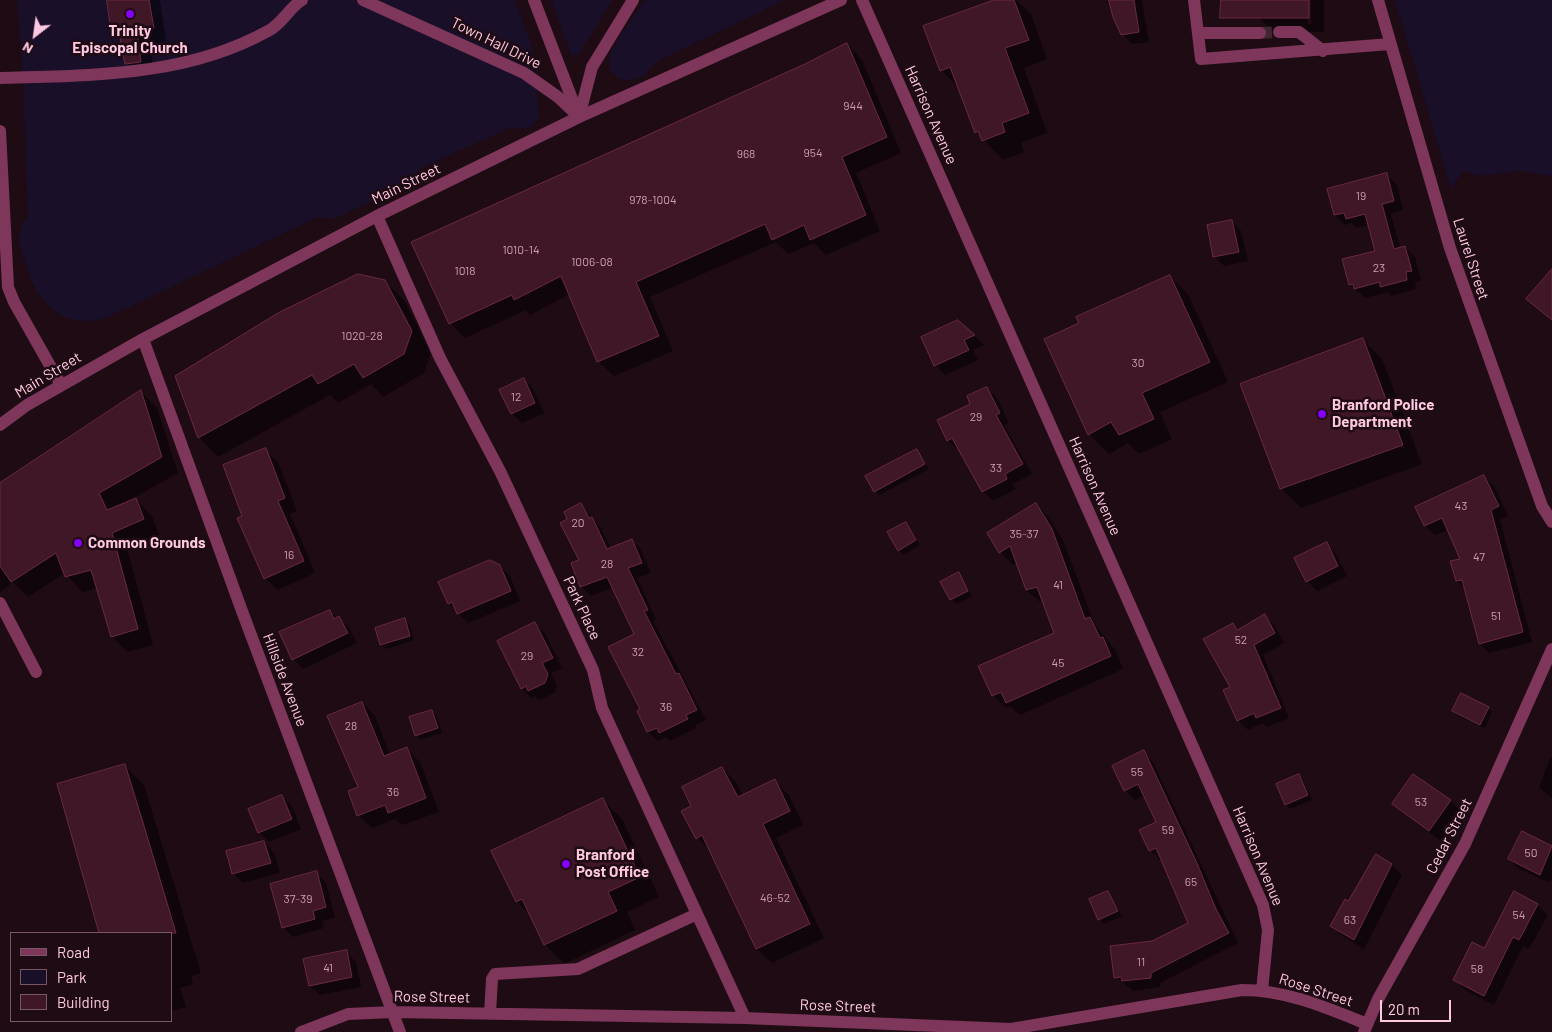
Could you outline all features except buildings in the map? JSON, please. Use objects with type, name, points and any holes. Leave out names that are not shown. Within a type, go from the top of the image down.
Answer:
[{"type":"street","points":[[0,78],[127,73],[150,70],[195,59],[269,31],[302,0]]},
{"type":"street","name":"Town Hall Drive","points":[[363,0],[524,73],[558,97],[579,117]]},
{"type":"street","points":[[534,0],[579,117]]},
{"type":"street","points":[[579,117],[592,67],[633,0]]},
{"type":"street","name":"Main Street","points":[[0,424],[61,385],[143,339],[376,216],[579,117],[841,0]]},
{"type":"street","name":"Harrison Avenue","points":[[862,0],[1263,905],[1268,930],[1262,991]]},
{"type":"street","points":[[1194,0],[1201,59],[1323,51],[1390,44]]},
{"type":"street","name":"Laurel Street","points":[[1378,0],[1430,185],[1470,308],[1542,506],[1552,522]]},
{"type":"street","points":[[1280,32],[1299,32],[1323,51]]},
{"type":"street","points":[[1198,33],[1260,33]]},
{"type":"street","points":[[0,131],[8,287],[14,302],[61,385]]},
{"type":"street","name":"Park Place","points":[[376,216],[440,358],[500,471],[593,670],[602,708],[745,1018]]},
{"type":"street","name":"Hillside Avenue","points":[[143,339],[238,602],[400,1032]]},
{"type":"street","points":[[0,603],[36,672]]},
{"type":"street","name":"Cedar Street","points":[[1366,1028],[1378,999],[1465,844],[1552,649]]},
{"type":"street","points":[[490,1014],[492,979],[495,974],[578,969],[697,914]]},
{"type":"street","name":"Rose Street","points":[[301,1032],[348,1014],[393,1012],[745,1018],[1011,1029],[1231,991],[1262,991],[1302,999],[1366,1028]]},
{"type":"green space","points":[[17,0],[515,0],[532,46],[539,118],[530,128],[507,129],[419,169],[412,182],[343,215],[331,219],[318,217],[106,318],[90,321],[75,320],[62,316],[51,309],[42,299],[29,273],[20,242],[19,234],[22,224],[28,218],[22,60]]},
{"type":"green space","points":[[551,0],[613,0],[578,55],[571,55]]},
{"type":"green space","points":[[645,0],[785,0],[656,62],[639,78],[633,80],[622,79],[617,77],[610,69],[610,57],[621,35]]},
{"type":"green space","points":[[1395,0],[1552,0],[1552,176],[1518,171],[1480,176],[1463,171],[1451,189]]},
{"type":"tunnel","points":[[1260,33],[1279,32]]},
{"type":"place","name":"Trinity Episcopal Church","points":[[130,14]]},
{"type":"place","name":"Branford Police Department","points":[[1322,414]]},
{"type":"place","name":"Common Grounds","points":[[78,543]]},
{"type":"place","name":"Branford Post Office","points":[[566,864]]}]
